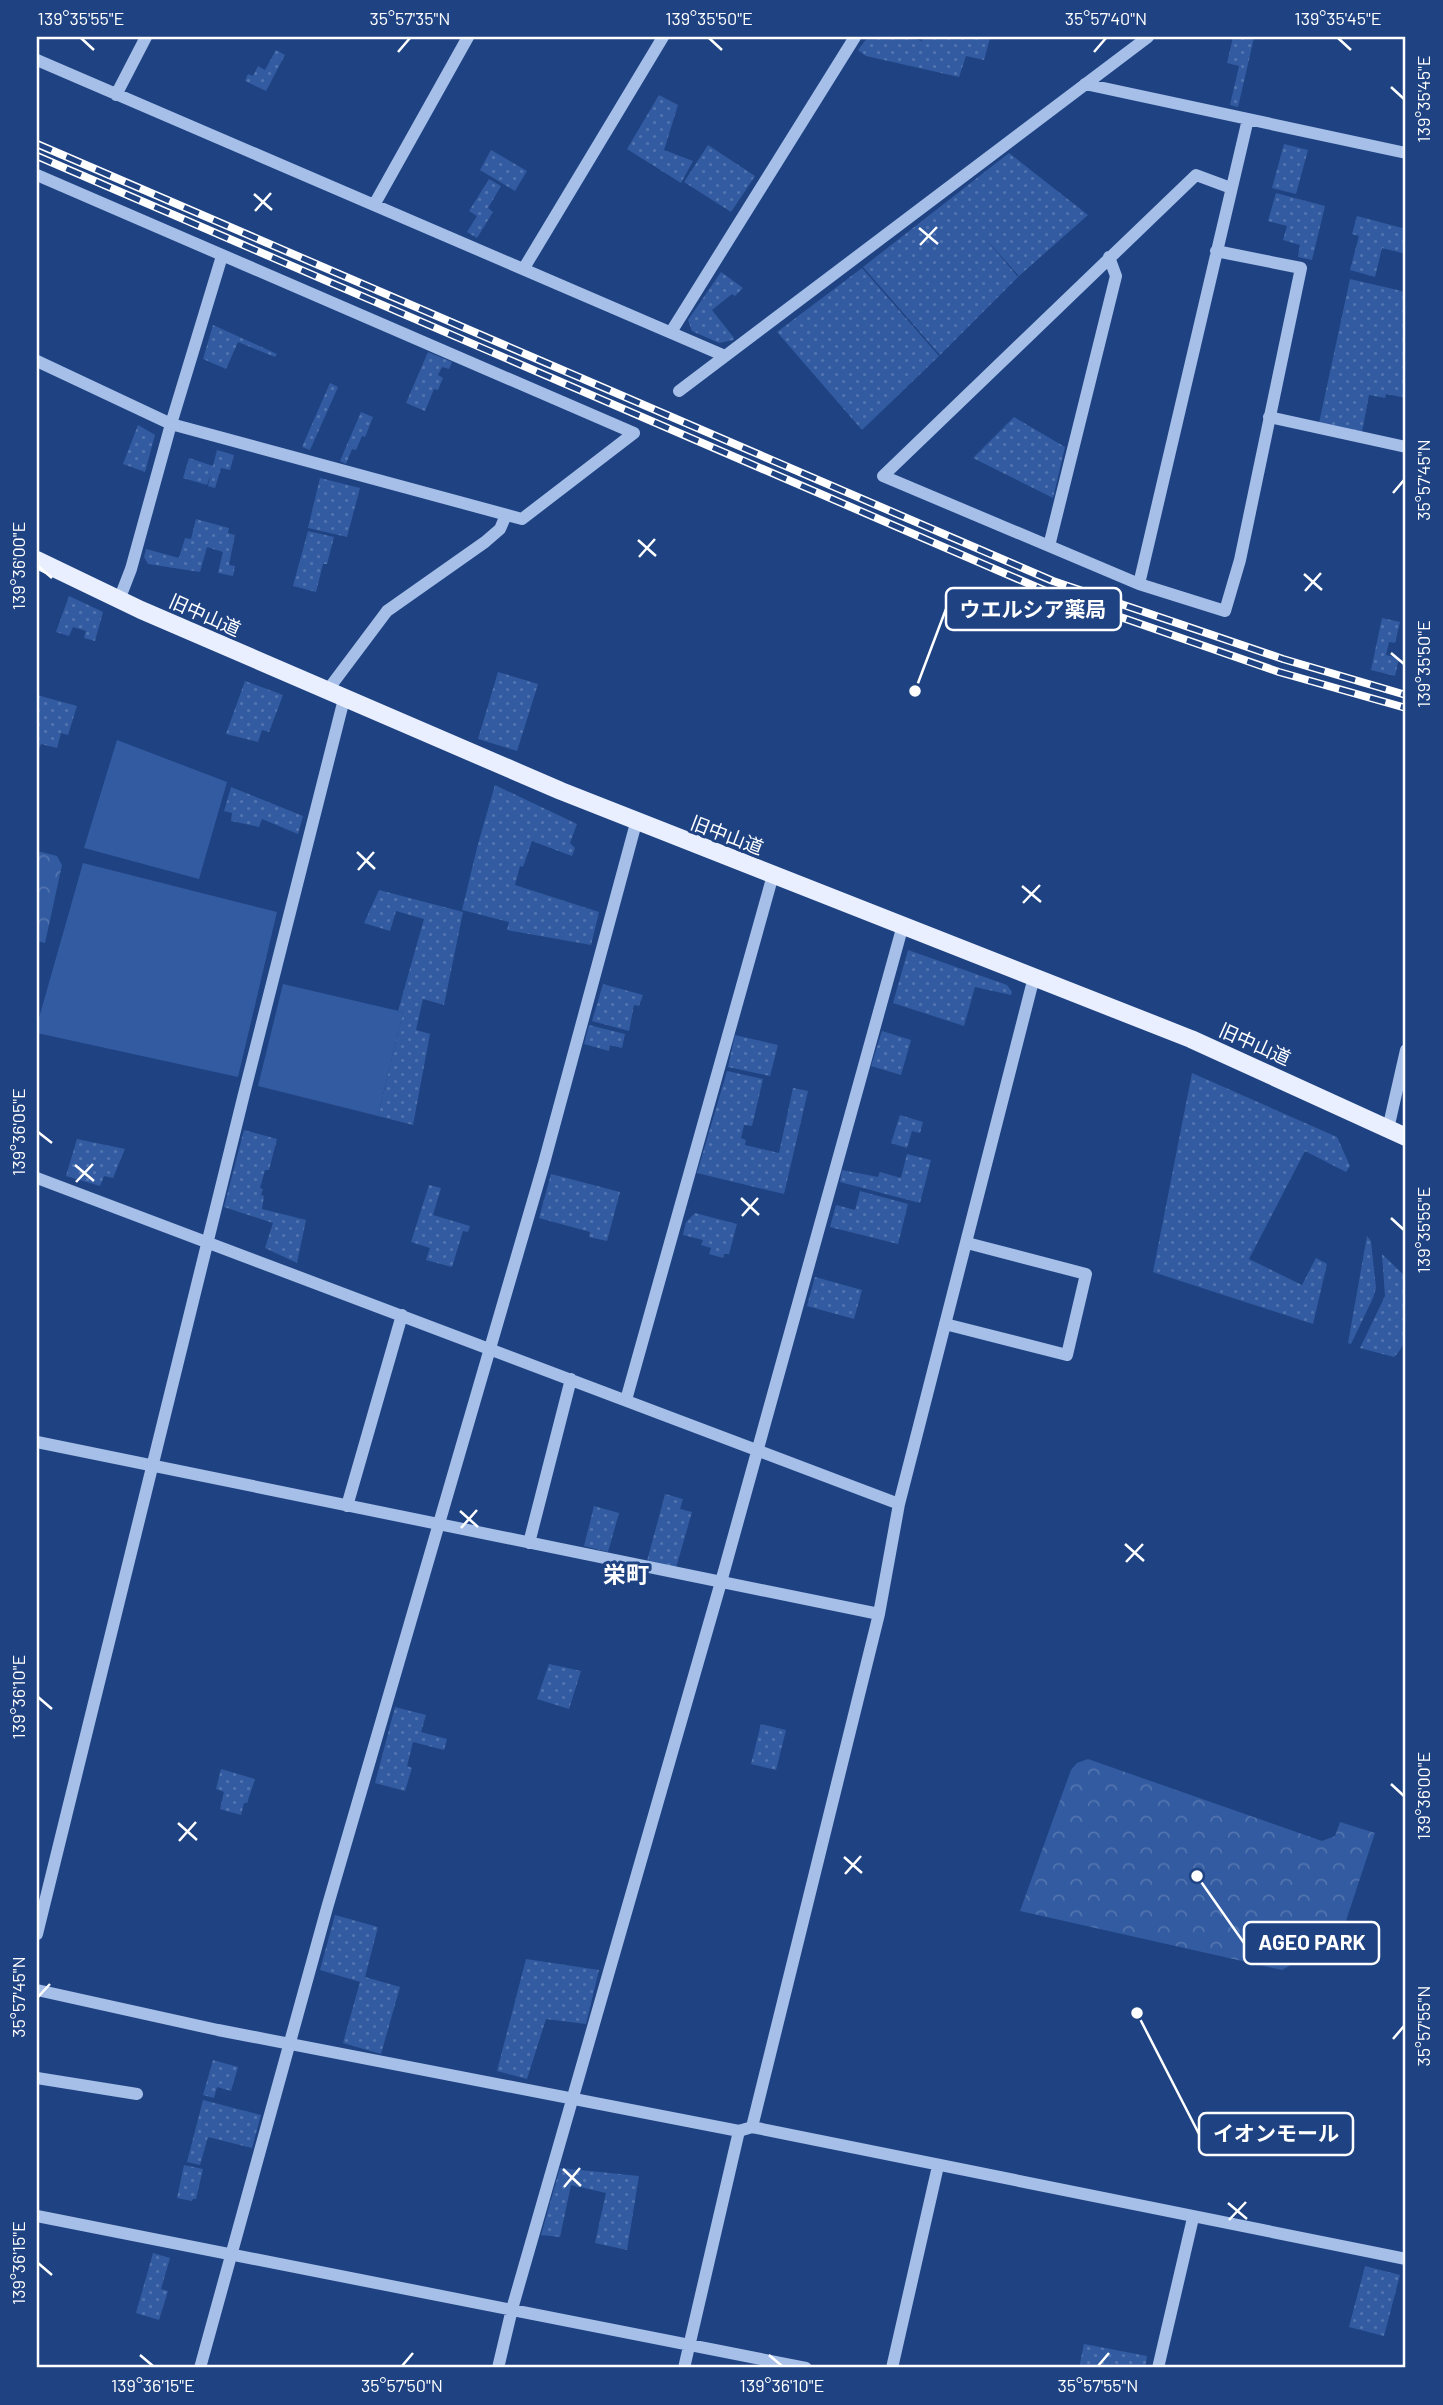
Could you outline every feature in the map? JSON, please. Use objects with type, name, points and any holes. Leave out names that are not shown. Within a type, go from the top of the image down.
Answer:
[{"type":"main road","name":"旧中山道","points":[[37,560],[119,600],[344,699],[636,823],[1191,1039],[1406,1138]]},
{"type":"street","points":[[116,95],[146,37]]},
{"type":"street","points":[[374,205],[468,37]]},
{"type":"street","points":[[524,268],[663,37]]},
{"type":"street","points":[[671,332],[855,37]]},
{"type":"street","points":[[679,391],[1147,37]]},
{"type":"street","points":[[37,60],[725,356]]},
{"type":"street","points":[[1085,84],[1406,153]]},
{"type":"street","points":[[1139,584],[1248,119]]},
{"type":"street","points":[[37,175],[634,433],[522,519],[171,424],[37,361]]},
{"type":"street","points":[[1216,251],[1301,268],[1240,560],[1225,611],[1139,584],[883,476],[1196,175],[1231,188]]},
{"type":"street","points":[[119,600],[131,569],[222,256]]},
{"type":"street","points":[[1049,546],[1116,276],[1109,257]]},
{"type":"street","points":[[1269,418],[1406,447]]},
{"type":"street","points":[[327,691],[387,611],[485,542],[500,529],[506,515]]},
{"type":"street","points":[[37,1934],[344,699]]},
{"type":"street","points":[[200,2368],[290,2042],[438,1524],[491,1349],[628,860],[636,823]]},
{"type":"street","points":[[626,1400],[774,875]]},
{"type":"street","points":[[498,2368],[571,2099],[612,1965],[758,1452],[903,925]]},
{"type":"street","points":[[752,2127],[879,1614],[899,1504],[1034,977]]},
{"type":"street","points":[[1388,1129],[1406,1050]]},
{"type":"street","points":[[37,1178],[899,1504]]},
{"type":"street","points":[[945,1324],[1067,1355],[1086,1274],[967,1243]]},
{"type":"street","points":[[348,1506],[402,1315]]},
{"type":"street","points":[[529,1543],[571,1379]]},
{"type":"street","points":[[37,1442],[879,1614]]},
{"type":"street","points":[[37,1990],[218,2030],[738,2131],[752,2127],[1406,2259]]},
{"type":"street","points":[[37,2078],[137,2094]]},
{"type":"street","points":[[684,2368],[738,2131]]},
{"type":"street","points":[[892,2368],[938,2166]]},
{"type":"street","points":[[37,2216],[512,2309],[688,2347],[806,2368]]},
{"type":"street","points":[[1158,2368],[1193,2218]]},
{"type":"green space","points":[[868,37],[910,37],[922,41],[923,37],[990,38],[984,60],[966,56],[959,77],[866,56],[858,50]]},
{"type":"green space","points":[[1233,37],[1254,38],[1238,107],[1230,105],[1239,66],[1227,63]]},
{"type":"green space","points":[[276,50],[285,55],[266,91],[245,81],[248,74],[253,76],[258,66],[265,70]]},
{"type":"green space","points":[[659,95],[678,105],[664,150],[693,161],[681,183],[627,149]]},
{"type":"green space","points":[[1284,144],[1308,150],[1296,194],[1272,188]]},
{"type":"green space","points":[[708,145],[755,176],[731,212],[684,182]]},
{"type":"green space","points":[[491,150],[527,171],[515,191],[480,170]]},
{"type":"green space","points":[[1009,153],[1088,215],[1019,276],[983,236],[1018,277],[940,355],[863,267]]},
{"type":"green space","points":[[489,179],[501,186],[488,208],[493,212],[477,238],[467,232],[477,216],[469,211]]},
{"type":"green space","points":[[1276,193],[1325,206],[1312,260],[1298,257],[1300,245],[1283,240],[1287,226],[1268,221]]},
{"type":"green space","points":[[1357,216],[1406,229],[1406,254],[1382,248],[1375,277],[1350,270],[1359,236],[1352,234]]},
{"type":"green space","points":[[862,268],[939,356],[862,430],[777,332]]},
{"type":"green space","points":[[721,272],[743,288],[712,310],[734,338],[719,343],[692,331],[688,320]]},
{"type":"green space","points":[[1350,279],[1406,292],[1406,398],[1386,394],[1385,398],[1369,395],[1362,432],[1319,423]]},
{"type":"green space","points":[[213,325],[277,354],[275,357],[238,342],[226,369],[203,359]]},
{"type":"green space","points":[[428,352],[452,362],[449,369],[442,367],[438,375],[443,378],[438,390],[434,389],[425,411],[406,403]]},
{"type":"green space","points":[[330,383],[338,387],[310,450],[302,447]]},
{"type":"green space","points":[[361,412],[373,417],[365,437],[362,436],[356,450],[352,449],[346,464],[340,461]]},
{"type":"green space","points":[[1014,417],[1065,447],[1053,498],[973,458]]},
{"type":"green space","points":[[138,425],[155,435],[145,472],[123,464]]},
{"type":"green space","points":[[217,450],[234,455],[230,470],[221,468],[215,488],[208,486],[211,473],[207,485],[183,478],[189,458],[213,466]]},
{"type":"green space","points":[[320,478],[360,488],[347,537],[308,528]]},
{"type":"green space","points":[[196,519],[229,528],[228,533],[235,535],[229,565],[235,566],[233,576],[218,573],[223,552],[207,547],[200,572],[148,564],[144,557],[146,549],[179,558],[185,538],[191,539]]},
{"type":"green space","points":[[308,531],[334,537],[316,592],[293,586]]},
{"type":"green space","points":[[69,596],[103,612],[95,641],[84,638],[86,631],[73,627],[69,636],[56,632]]},
{"type":"green space","points":[[1382,618],[1400,622],[1395,643],[1389,642],[1386,655],[1399,658],[1395,676],[1371,670]]},
{"type":"green space","points":[[498,672],[538,684],[517,751],[478,739]]},
{"type":"green space","points":[[245,681],[283,695],[269,732],[262,730],[258,742],[226,734]]},
{"type":"green space","points":[[37,695],[77,706],[68,735],[61,733],[57,748],[41,744],[37,755]]},
{"type":"green space","points":[[117,740],[227,782],[199,879],[84,848]]},
{"type":"green space","points":[[495,785],[577,824],[570,843],[575,848],[572,856],[532,841],[523,867],[520,866],[515,885],[599,912],[591,945],[507,930],[509,922],[462,910]]},
{"type":"green space","points":[[231,787],[303,816],[298,834],[262,819],[259,827],[231,821],[232,813],[224,811]]},
{"type":"green space","points":[[37,851],[57,856],[62,865],[45,943],[37,941]]},
{"type":"green space","points":[[83,863],[277,912],[238,1077],[37,1033]]},
{"type":"green space","points":[[379,890],[463,912],[444,1005],[423,999],[416,1030],[430,1034],[413,1125],[378,1116],[403,1012],[398,1011],[424,919],[396,911],[390,931],[364,923]]},
{"type":"green space","points":[[908,950],[1007,985],[1011,995],[975,987],[964,1026],[893,1003]]},
{"type":"green space","points":[[283,984],[403,1012],[378,1116],[258,1086]]},
{"type":"green space","points":[[603,984],[643,995],[639,1006],[634,1005],[629,1031],[592,1021]]},
{"type":"green space","points":[[589,1025],[625,1034],[622,1048],[610,1045],[609,1051],[584,1044]]},
{"type":"green space","points":[[882,1031],[911,1040],[901,1075],[871,1066]]},
{"type":"green space","points":[[735,1035],[778,1045],[770,1076],[728,1067]]},
{"type":"green space","points":[[727,1071],[763,1079],[752,1126],[744,1125],[741,1138],[746,1140],[745,1145],[779,1153],[793,1088],[808,1091],[784,1194],[697,1173]]},
{"type":"green space","points":[[1192,1073],[1337,1137],[1350,1166],[1346,1172],[1305,1151],[1249,1259],[1302,1285],[1316,1258],[1327,1264],[1313,1324],[1153,1272]]},
{"type":"green space","points":[[900,1115],[923,1122],[920,1133],[912,1131],[907,1148],[891,1143]]},
{"type":"green space","points":[[244,1130],[277,1139],[269,1170],[265,1170],[260,1188],[263,1189],[261,1195],[264,1196],[262,1209],[306,1220],[297,1263],[265,1248],[273,1223],[224,1207]]},
{"type":"green space","points":[[77,1139],[125,1149],[113,1178],[104,1176],[100,1186],[66,1176]]},
{"type":"green space","points":[[907,1154],[931,1160],[920,1203],[840,1182],[842,1170],[878,1177],[880,1172],[901,1178]]},
{"type":"green space","points":[[551,1174],[620,1192],[607,1241],[589,1237],[590,1232],[539,1218]]},
{"type":"green space","points":[[429,1185],[441,1188],[433,1215],[470,1226],[468,1232],[463,1231],[452,1267],[426,1260],[430,1248],[411,1242]]},
{"type":"green space","points":[[860,1191],[908,1204],[898,1244],[830,1227],[836,1205],[855,1210]]},
{"type":"green space","points":[[695,1213],[737,1224],[729,1254],[724,1254],[723,1258],[709,1254],[711,1248],[701,1245],[703,1240],[683,1235],[686,1222]]},
{"type":"green space","points":[[1367,1236],[1371,1241],[1376,1288],[1351,1344],[1348,1343]]},
{"type":"green space","points":[[1382,1254],[1406,1277],[1407,1331],[1400,1350],[1394,1357],[1360,1348],[1385,1296]]},
{"type":"green space","points":[[815,1277],[862,1290],[854,1319],[807,1306]]},
{"type":"green space","points":[[665,1494],[683,1499],[680,1509],[692,1512],[676,1568],[647,1561]]},
{"type":"green space","points":[[594,1506],[619,1513],[608,1552],[584,1546]]},
{"type":"green space","points":[[549,1664],[581,1671],[569,1709],[537,1699]]},
{"type":"green space","points":[[395,1707],[426,1715],[421,1732],[447,1739],[444,1750],[413,1742],[407,1766],[412,1768],[405,1791],[375,1783]]},
{"type":"green space","points":[[761,1724],[786,1730],[776,1770],[751,1764]]},
{"type":"green space","points":[[1088,1759],[1322,1841],[1335,1836],[1340,1822],[1375,1833],[1341,1936],[1282,1970],[1020,1911],[1071,1770],[1077,1763]]},
{"type":"green space","points":[[221,1769],[255,1779],[241,1815],[220,1809],[224,1792],[216,1789]]},
{"type":"green space","points":[[335,1915],[378,1927],[365,1977],[400,1987],[381,2054],[343,2043],[360,1982],[320,1970]]},
{"type":"green space","points":[[526,1959],[599,1970],[586,2024],[546,2019],[527,2079],[497,2071]]},
{"type":"green space","points":[[213,2060],[238,2067],[231,2091],[217,2087],[214,2098],[203,2095]]},
{"type":"green space","points":[[203,2100],[261,2115],[252,2148],[208,2137],[200,2165],[187,2162]]},
{"type":"green space","points":[[184,2165],[203,2169],[196,2199],[192,2201],[177,2198]]},
{"type":"green space","points":[[560,2168],[639,2176],[627,2250],[595,2243],[606,2193],[571,2185],[560,2237],[541,2235]]},
{"type":"green space","points":[[153,2253],[170,2258],[161,2289],[168,2291],[159,2320],[136,2313]]},
{"type":"green space","points":[[1365,2266],[1400,2275],[1384,2336],[1349,2327]]},
{"type":"green space","points":[[1084,2344],[1147,2356],[1145,2368],[1079,2368]]},
{"type":"railway","points":[[37,144],[1053,581],[1283,659],[1406,695]]},
{"type":"railway","points":[[37,156],[1048,592],[1279,672],[1406,708]]},
{"type":"place","name":"ウエルシア薬局","points":[[915,691]]},
{"type":"place","name":"AGEO PARK","points":[[1197,1876]]},
{"type":"place","name":"イオンモール","points":[[1137,2013]]},
{"type":"district","name":"栄町","points":[[626,1575]]}]
